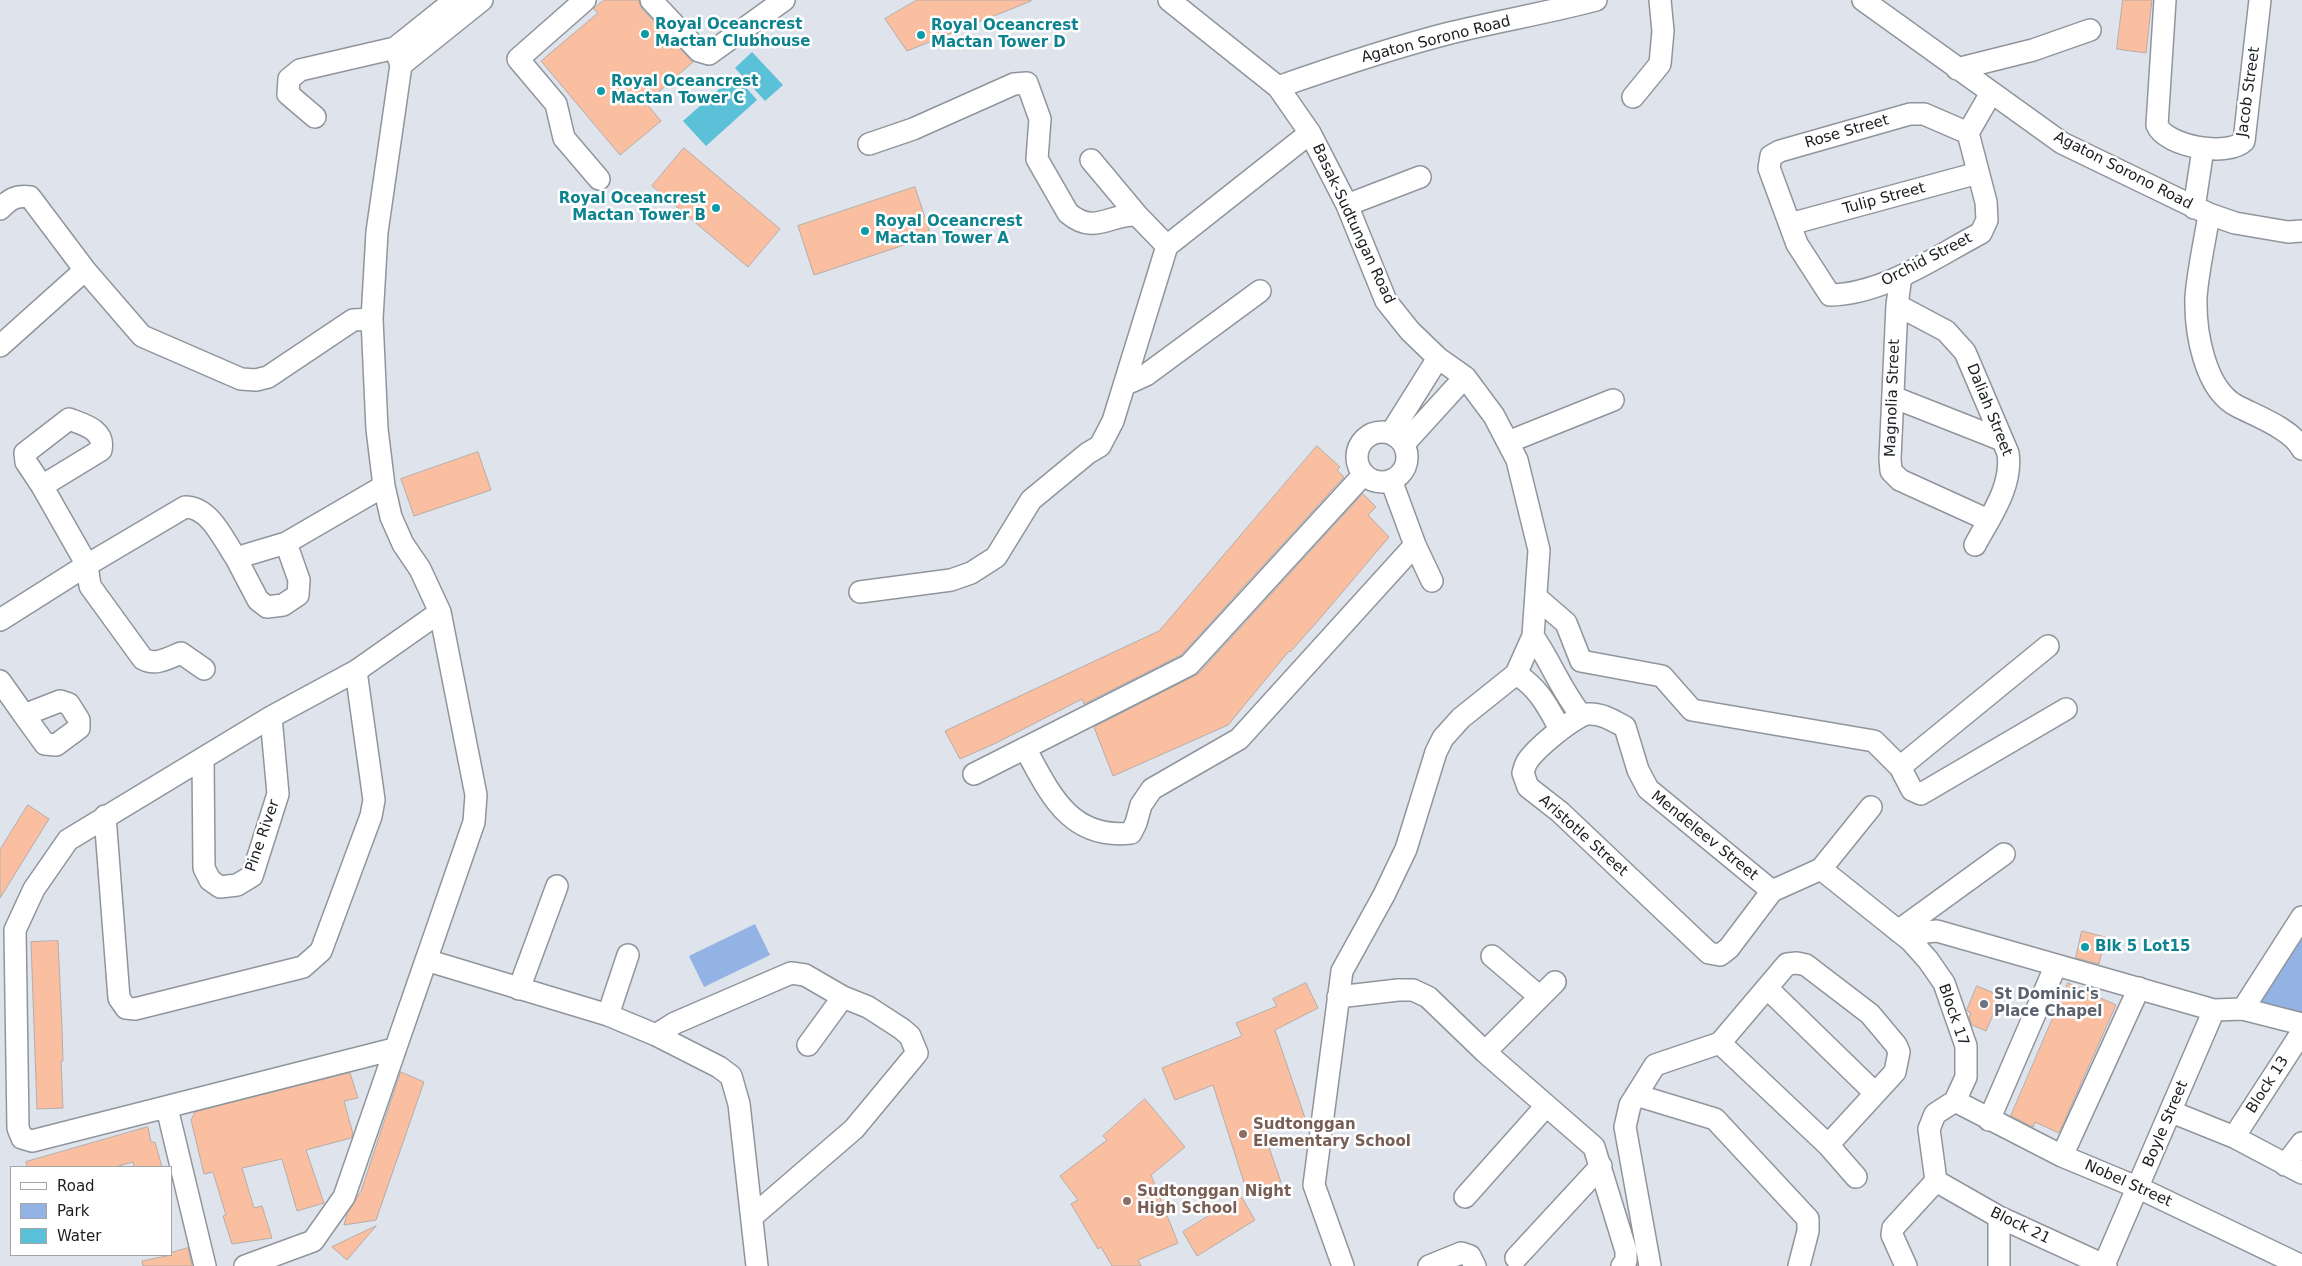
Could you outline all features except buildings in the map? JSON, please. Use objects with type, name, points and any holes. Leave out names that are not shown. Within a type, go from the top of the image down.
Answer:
[{"type":"street","points":[[245,1266],[313,1242],[344,1197],[474,822],[476,795],[440,612],[420,569],[403,544],[391,517],[384,486],[377,429],[372,319],[377,232],[398,57],[454,0]]},
{"type":"street","points":[[315,117],[288,94],[289,79],[300,70],[398,57],[482,0]]},
{"type":"street","points":[[584,0],[518,59],[556,104],[564,138],[599,179]]},
{"type":"street","points":[[651,0],[699,51],[709,54],[784,0]]},
{"type":"street","name":"Basak-Sudtungan Road","points":[[1168,0],[1278,87],[1310,133],[1347,204],[1386,301],[1410,331],[1438,358],[1465,377],[1494,416],[1517,460],[1538,550],[1533,636],[1516,674],[1461,718],[1443,738],[1436,752],[1406,849],[1384,895],[1342,970],[1314,1185],[1343,1266]]},
{"type":"street","name":"Agaton Sorono Road","points":[[1278,87],[1364,57],[1537,8],[1596,0]]},
{"type":"street","points":[[1633,97],[1660,64],[1662,31],[1660,0]]},
{"type":"street","name":"Agaton Sorono Road","points":[[1863,0],[2062,142],[2201,211],[2235,223],[2288,232],[2302,231]]},
{"type":"street","points":[[2165,0],[2157,125],[2159,130],[2169,138],[2203,149],[2196,297],[2199,336],[2209,376],[2219,391],[2234,405],[2267,420],[2299,443],[2302,449]]},
{"type":"street","name":"Jacob Street","points":[[2203,149],[2238,146],[2244,141],[2260,0]]},
{"type":"street","points":[[1957,68],[2033,50],[2090,30]]},
{"type":"street","points":[[869,144],[913,129],[1014,84],[1027,82],[1040,119],[1037,159],[1068,213],[1088,224],[1099,224],[1130,215],[1137,215]]},
{"type":"street","points":[[1978,173],[1968,133],[1991,93]]},
{"type":"street","name":"Rose Street","points":[[1790,224],[1769,168],[1771,156],[1780,151],[1910,114],[1924,114],[1968,133]]},
{"type":"street","points":[[860,592],[951,580],[971,573],[996,557],[1031,500],[1088,453],[1100,446],[1114,421],[1167,246],[1310,133]]},
{"type":"street","points":[[1091,160],[1137,215],[1167,246]]},
{"type":"street","name":"Tulip Street","points":[[1790,224],[1978,173]]},
{"type":"street","name":"Orchid Street","points":[[1790,224],[1797,244],[1830,295],[1857,293],[1901,276],[1981,233],[1987,220],[1986,202],[1978,173]]},
{"type":"street","points":[[1347,204],[1420,177]]},
{"type":"street","points":[[0,209],[9,200],[18,195],[30,197],[85,270],[142,336],[241,379],[256,380],[268,377],[353,320],[372,319]]},
{"type":"street","points":[[0,346],[85,270]]},
{"type":"street","name":"Magnolia Street","points":[[1901,276],[1897,305],[1892,397],[1891,470],[1900,480],[1988,520]]},
{"type":"street","points":[[1124,385],[1146,375],[1260,291]]},
{"type":"street","name":"Daliah Street","points":[[1897,305],[1946,331],[1965,352],[2008,453],[2010,467],[2004,490],[1975,546]]},
{"type":"street","points":[[1397,439],[1438,358]]},
{"type":"street","points":[[1397,439],[1465,377]]},
{"type":"street","points":[[1892,397],[2002,440]]},
{"type":"street","points":[[1508,442],[1613,400]]},
{"type":"street","points":[[1374,433],[1397,439],[1407,452],[1404,469],[1391,480],[1377,481],[1364,474],[1357,459],[1361,443],[1374,433]]},
{"type":"street","points":[[974,774],[1190,665],[1364,474]]},
{"type":"street","points":[[1391,480],[1415,545],[1432,581]]},
{"type":"street","points":[[42,486],[87,565],[90,586],[143,659],[150,663],[160,662],[181,653],[204,669]]},
{"type":"street","points":[[236,558],[286,543],[384,486]]},
{"type":"street","points":[[0,620],[185,506],[196,507],[207,515],[236,558],[258,600],[267,607],[282,605],[298,595],[299,580],[286,543]]},
{"type":"street","points":[[1025,748],[1051,795],[1068,816],[1089,830],[1115,835],[1131,833],[1141,805],[1152,789],[1238,740],[1415,545]]},
{"type":"street","points":[[1536,597],[1566,623],[1580,661],[1662,676],[1692,710],[1874,741],[1900,768],[1912,790],[1921,794],[2066,709]]},
{"type":"street","points":[[394,1049],[32,1141],[22,1138],[18,1128],[15,930],[34,889],[68,840],[271,717],[356,671],[440,612]]},
{"type":"street","points":[[1533,636],[1550,661],[1564,694],[1586,714]]},
{"type":"street","points":[[1900,768],[2048,646]]},
{"type":"street","points":[[106,816],[119,998],[126,1008],[135,1009],[303,967],[321,951],[372,816],[374,800],[356,671]]},
{"type":"street","points":[[1516,674],[1531,683],[1550,710],[1560,730]]},
{"type":"street","points":[[0,682],[24,715]]},
{"type":"street","name":"Aristotle Street","points":[[1586,714],[1560,730],[1527,761],[1523,773],[1528,788],[1560,812],[1709,953],[1720,955],[1730,948],[1772,891]]},
{"type":"street","name":"Mendeleev Street","points":[[1586,714],[1606,717],[1625,727],[1638,770],[1648,789],[1772,891]]},
{"type":"street","name":"Pine River","points":[[203,758],[204,868],[210,880],[220,887],[237,885],[252,876],[278,794],[271,717]]},
{"type":"street","points":[[1772,891],[1821,870],[1871,807]]},
{"type":"street","points":[[1904,936],[2004,854]]},
{"type":"street","name":"Block 17","points":[[1821,870],[1904,936],[1928,960],[1944,983],[1966,1046],[1966,1077],[1955,1101]]},
{"type":"street","points":[[519,989],[557,886]]},
{"type":"street","points":[[2242,1009],[2302,917]]},
{"type":"street","points":[[1904,936],[1937,931],[2214,1010],[2242,1009],[2302,1024]]},
{"type":"street","points":[[608,1015],[628,955]]},
{"type":"street","points":[[1492,956],[1540,998]]},
{"type":"street","points":[[426,960],[608,1015],[656,1035],[719,1067],[731,1076],[740,1104],[757,1266]]},
{"type":"street","points":[[1650,1266],[1625,1127],[1630,1105],[1655,1065],[1720,1043],[1787,964],[1797,963],[1806,965],[1870,1014],[1896,1044],[1898,1052],[1895,1072],[1828,1145]]},
{"type":"street","points":[[1989,1120],[2056,965]]},
{"type":"street","points":[[656,1035],[675,1023],[791,972],[805,974],[843,997],[868,1007],[910,1036],[917,1054],[854,1129],[753,1216]]},
{"type":"street","points":[[1485,1052],[1555,982]]},
{"type":"street","points":[[1767,988],[1876,1093]]},
{"type":"street","points":[[2062,1156],[2139,988]]},
{"type":"street","points":[[1338,998],[1398,990],[1413,990],[1428,997],[1485,1052],[1594,1146],[1626,1251],[1626,1261],[1622,1266]]},
{"type":"street","points":[[808,1045],[843,997]]},
{"type":"street","name":"Boyle Street","points":[[2105,1266],[2214,1010]]},
{"type":"street","name":"Block 13","points":[[2234,1137],[2302,1032]]},
{"type":"street","points":[[1720,1043],[1828,1145],[1856,1177]]},
{"type":"street","points":[[1636,1095],[1715,1119],[1808,1219],[1808,1231],[1799,1266]]},
{"type":"street","points":[[1906,1266],[1892,1235],[1893,1228],[1936,1181],[1929,1129],[1935,1114],[1955,1101]]},
{"type":"street","name":"Nobel Street","points":[[1955,1101],[2062,1156],[2139,1188],[2302,1266]]},
{"type":"street","points":[[1465,1197],[1546,1106]]},
{"type":"street","points":[[167,1108],[205,1266]]},
{"type":"street","points":[[2172,1112],[2234,1137],[2293,1169],[2302,1143]]},
{"type":"street","points":[[1516,1258],[1601,1166]]},
{"type":"street","name":"Block 21","points":[[1936,1181],[1999,1217],[2105,1266]]},
{"type":"street","points":[[1999,1217],[1999,1266]]},
{"type":"street","points":[[1429,1266],[1461,1253],[1470,1256],[1475,1266]]},
{"type":"green space","points":[[2302,923],[2302,1015],[2251,1004]]},
{"type":"green space","points":[[755,924],[770,955],[704,987],[689,956]]},
{"type":"water","points":[[752,52],[783,85],[765,101],[735,68]]},
{"type":"water","points":[[735,75],[757,100],[706,146],[683,121]]},
{"type":"place","name":"Royal Oceancrest Mactan Clubhouse","points":[[645,34]]},
{"type":"place","name":"Royal Oceancrest Mactan Tower D","points":[[921,35]]},
{"type":"place","name":"Royal Oceancrest Mactan Tower C","points":[[601,91]]},
{"type":"place","name":"Royal Oceancrest Mactan Tower B","points":[[716,208]]},
{"type":"place","name":"Royal Oceancrest Mactan Tower A","points":[[865,231]]},
{"type":"place","name":"Blk 5 Lot15","points":[[2085,947]]},
{"type":"place","name":"St Dominic's Place Chapel","points":[[1984,1004]]},
{"type":"place","name":"Sudtonggan Elementary School","points":[[1243,1134]]},
{"type":"place","name":"Sudtonggan Night High School","points":[[1127,1201]]}]
